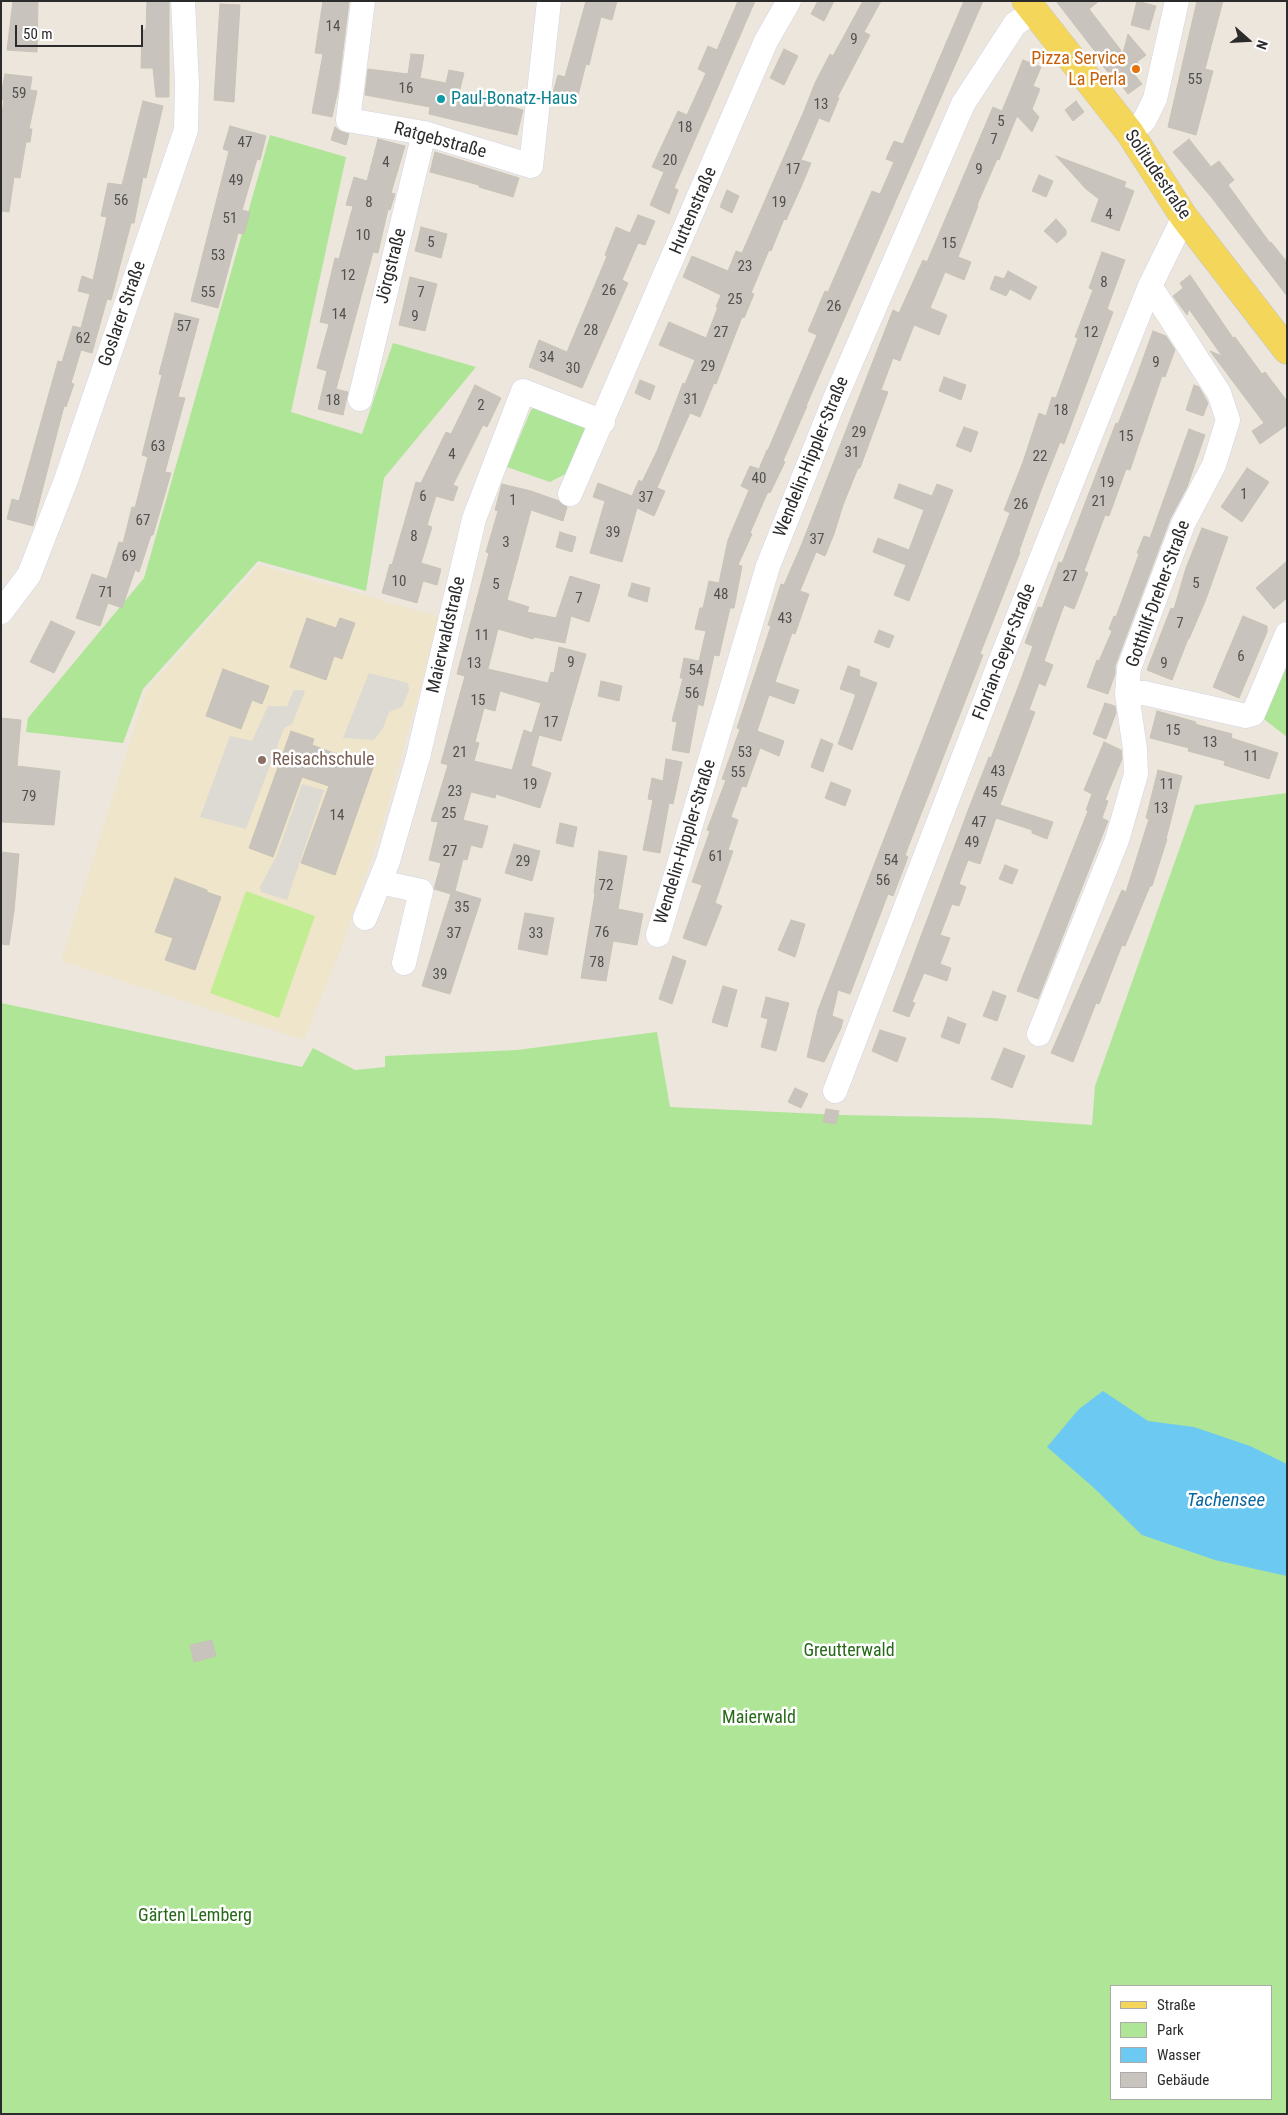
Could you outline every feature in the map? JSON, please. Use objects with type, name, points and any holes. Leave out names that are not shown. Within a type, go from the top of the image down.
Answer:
[{"type":"main road","name":"Solitudestraße","points":[[1030,6],[1130,133],[1184,217],[1287,350]]},
{"type":"street","name":"Goslarer Straße","points":[[1,612],[29,575],[66,480],[186,130],[187,84],[183,1]]},
{"type":"street","name":"Ratgebstraße","points":[[363,1],[348,120],[424,133],[531,166],[548,1]]},
{"type":"street","name":"Huttenstraße","points":[[570,494],[603,422],[766,41],[789,1]]},
{"type":"street","points":[[1130,133],[1144,121],[1154,99],[1177,1]]},
{"type":"street","name":"Wendelin-Hippler-Straße","points":[[658,935],[768,566],[834,401],[963,104],[1015,24],[1030,6]]},
{"type":"street","name":"Jörgstraße","points":[[360,399],[424,133]]},
{"type":"street","name":"Florian-Geyer-Straße","points":[[834,1091],[1002,657],[1150,286],[1184,217]]},
{"type":"street","name":"Gotthilf-Dreher-Straße","points":[[1039,1034],[1117,840],[1136,774],[1135,749],[1127,694],[1129,668],[1183,524],[1214,465],[1228,420],[1219,393],[1150,286]]},
{"type":"street","name":"Maierwaldstraße","points":[[365,918],[380,882],[418,757],[474,519],[522,391],[603,422]]},
{"type":"street","points":[[1127,694],[1144,693],[1246,716],[1253,714],[1287,634]]},
{"type":"street","points":[[380,882],[421,891],[404,962]]},
{"type":"shaded area","name":"Reisachschule","points":[[259,565],[440,617],[381,829],[343,944],[304,1040],[61,961],[146,691]]},
{"type":"shaded area","points":[[369,673],[408,683],[409,690],[402,707],[389,712],[383,728],[374,740],[343,738]]},
{"type":"shaded area","points":[[294,690],[305,690],[292,724],[284,728],[246,829],[200,817],[230,736],[252,741],[268,706],[287,706]]},
{"type":"shaded area","points":[[302,784],[324,790],[287,900],[261,892],[260,887],[276,857]]},
{"type":"green space","points":[[270,135],[346,157],[291,412],[362,434],[393,343],[476,367],[384,478],[366,591],[258,561],[143,689],[123,743],[26,732],[28,718],[144,578]]},
{"type":"green space","points":[[537,406],[587,425],[577,468],[550,482],[507,467],[531,410]]},
{"type":"green space","points":[[1287,652],[1287,737],[1260,716]]},
{"type":"green space","name":"Maierwald","points":[[1287,793],[1287,2114],[1,2114],[1,1003],[302,1067],[313,1048],[355,1070],[385,1067],[385,1056],[517,1050],[657,1032],[670,1107],[842,1115],[992,1118],[1092,1125],[1095,1086],[1195,805]]},
{"type":"green space","points":[[246,891],[315,916],[279,1018],[210,993]]},
{"type":"water","name":"Tachensee","points":[[1103,1391],[1148,1421],[1194,1427],[1250,1446],[1287,1464],[1287,1576],[1215,1560],[1142,1535],[1093,1487],[1047,1447],[1079,1409]]},
{"type":"building","points":[[13,1],[38,1],[37,52],[7,50]]},
{"type":"building","points":[[147,1],[169,1],[169,97],[156,97],[153,68],[141,68],[142,30],[146,30]]},
{"type":"building","points":[[323,1],[349,1],[338,90],[332,117],[312,113],[323,54],[315,53]]},
{"type":"building","points":[[586,1],[617,1],[612,20],[601,17],[589,65],[586,64],[576,103],[552,96],[558,75],[565,77]]},
{"type":"building","points":[[738,1],[755,1],[674,188],[678,190],[669,214],[650,205],[664,172],[652,167],[678,111],[687,115],[706,73],[698,69],[708,46],[717,50]]},
{"type":"building","points":[[818,1],[834,1],[824,21],[811,14]]},
{"type":"building","points":[[863,1],[881,1],[864,32],[870,35],[837,98],[839,98],[829,122],[819,118],[801,160],[811,163],[786,220],[784,219],[771,251],[769,250],[751,293],[754,294],[744,318],[742,317],[716,384],[714,383],[700,417],[690,413],[676,444],[657,488],[665,491],[654,516],[637,508],[622,562],[590,553],[605,501],[593,497],[598,483],[632,496],[639,480],[642,482],[657,451],[683,383],[685,384],[695,360],[659,345],[669,322],[706,338],[718,307],[716,307],[721,295],[683,277],[692,256],[728,271],[736,251],[742,253],[815,83],[830,54],[833,56]]},
{"type":"building","points":[[964,1],[983,1],[806,406],[783,461],[785,462],[770,493],[768,492],[766,496],[750,533],[752,534],[738,565],[742,566],[734,608],[730,608],[719,656],[714,655],[703,706],[698,704],[689,753],[672,750],[677,722],[672,721],[683,678],[680,678],[684,658],[699,661],[706,631],[695,629],[700,608],[703,608],[709,581],[719,583],[728,540],[749,490],[741,486],[750,466],[759,469],[768,450],[817,335],[808,331],[825,291],[828,292],[872,191],[880,194],[894,162],[886,159],[894,141],[903,144]]},
{"type":"building","points":[[1056,1],[1099,1],[1089,9],[1123,53],[1128,34],[1146,55],[1137,62],[1142,68],[1134,74],[1142,84],[1128,94],[1116,78],[1114,80],[1099,61],[1101,59]]},
{"type":"building","points":[[1137,1],[1156,6],[1149,30],[1131,25]]},
{"type":"building","points":[[1197,1],[1223,1],[1205,69],[1213,71],[1196,135],[1168,127]]},
{"type":"building","points":[[220,4],[240,5],[234,102],[214,100]]},
{"type":"building","points":[[784,49],[798,56],[784,85],[770,78]]},
{"type":"building","points":[[411,54],[424,55],[420,78],[446,83],[449,70],[464,73],[459,93],[523,110],[517,135],[429,114],[430,107],[365,95],[368,69],[408,74]]},
{"type":"building","points":[[1023,60],[1041,67],[1033,86],[1040,89],[1032,109],[1039,117],[1032,132],[1017,116],[999,160],[997,159],[977,205],[958,257],[971,262],[964,280],[945,272],[930,308],[947,315],[939,335],[914,325],[900,361],[893,358],[881,390],[888,392],[860,468],[858,468],[843,505],[834,534],[825,556],[816,552],[800,591],[809,594],[795,634],[792,633],[775,682],[799,690],[794,704],[769,695],[757,731],[784,741],[779,756],[760,748],[746,787],[742,786],[731,817],[738,820],[728,850],[733,851],[715,903],[722,906],[706,946],[683,938],[702,885],[692,882],[710,831],[707,830],[726,780],[722,779],[740,729],[737,728],[771,626],[768,625],[781,584],[784,585],[801,546],[893,310],[899,313],[923,260],[927,262],[993,107],[1002,111]]},
{"type":"building","points":[[5,74],[32,77],[30,90],[37,91],[29,129],[32,129],[30,142],[26,142],[20,178],[14,177],[9,212],[1,211],[1,120],[4,100],[1,100],[1,95]]},
{"type":"building","points":[[143,101],[163,106],[146,178],[143,177],[134,223],[131,223],[111,300],[107,299],[92,353],[81,350],[71,383],[74,384],[66,407],[64,406],[33,526],[7,519],[12,499],[19,501],[58,361],[62,362],[73,326],[81,328],[90,294],[78,291],[82,276],[93,280],[107,217],[101,216],[108,183],[122,185]]},
{"type":"building","points":[[1076,101],[1084,112],[1073,121],[1065,110]]},
{"type":"building","points":[[230,126],[266,136],[260,160],[257,159],[242,210],[250,212],[244,234],[238,233],[218,308],[191,301],[229,151],[223,149]]},
{"type":"building","points":[[335,127],[349,134],[346,145],[331,140]]},
{"type":"building","points":[[378,139],[405,146],[391,193],[395,194],[390,210],[388,209],[378,253],[373,252],[336,389],[348,392],[343,415],[318,409],[327,371],[317,368],[329,324],[320,322],[335,258],[339,259],[353,206],[346,205],[354,177],[367,181]]},
{"type":"building","points":[[1189,139],[1211,167],[1219,161],[1234,180],[1228,185],[1270,243],[1287,262],[1287,296],[1212,198],[1173,152]]},
{"type":"building","points":[[435,152],[519,178],[513,197],[479,187],[479,185],[430,172]]},
{"type":"building","points":[[1056,156],[1126,182],[1124,187],[1134,191],[1119,231],[1091,221],[1099,199],[1086,189]]},
{"type":"building","points":[[1039,175],[1053,181],[1046,197],[1032,191]]},
{"type":"building","points":[[727,190],[739,196],[732,213],[720,207]]},
{"type":"building","points":[[638,215],[655,221],[645,245],[638,243],[622,280],[628,283],[582,388],[529,367],[539,340],[567,352],[607,256],[605,255],[616,227],[630,233]]},
{"type":"building","points":[[1056,219],[1066,230],[1066,235],[1057,243],[1044,231]]},
{"type":"building","points":[[421,227],[447,234],[441,258],[415,251]]},
{"type":"building","points":[[1102,252],[1125,260],[1107,309],[1113,312],[1064,444],[1060,442],[1041,490],[1020,552],[980,654],[983,655],[905,855],[908,857],[893,896],[888,894],[850,994],[838,990],[832,1016],[843,1020],[841,1028],[824,1062],[807,1057],[818,1010],[1010,513],[1004,510],[1023,462],[1039,413],[1046,416],[1052,397],[1056,398],[1078,338],[1075,337],[1093,290],[1089,288]]},
{"type":"building","points":[[1008,271],[1037,287],[1030,300],[1010,289],[1006,296],[990,289],[995,276],[1004,279]]},
{"type":"building","points":[[1190,275],[1233,338],[1235,337],[1262,374],[1265,372],[1287,401],[1287,425],[1260,444],[1252,431],[1264,423],[1210,351],[1222,356],[1189,309],[1187,315],[1173,296],[1183,288],[1180,283]]},
{"type":"building","points":[[410,277],[437,284],[425,331],[399,325]]},
{"type":"building","points":[[175,313],[199,319],[178,397],[185,398],[165,472],[171,473],[153,535],[151,535],[139,572],[135,570],[122,608],[108,603],[100,626],[76,618],[92,574],[107,579],[119,542],[123,543],[132,507],[135,508],[148,457],[142,455],[162,375],[159,374]]},
{"type":"building","points":[[1153,331],[1166,336],[1175,350],[1165,377],[1162,376],[1130,470],[1126,469],[1109,516],[1105,515],[1084,571],[1088,573],[1074,609],[1064,605],[1044,661],[1053,665],[1045,686],[1039,683],[1029,710],[1035,712],[1000,805],[1053,822],[1047,839],[1032,833],[1032,830],[996,818],[980,864],[968,860],[959,884],[966,887],[959,906],[952,904],[940,935],[950,938],[940,964],[951,968],[947,981],[924,973],[912,1002],[915,1003],[909,1017],[893,1011],[969,808],[989,757],[991,758],[1022,677],[1033,646],[1025,643],[1038,607],[1042,608],[1059,562],[1062,563]]},
{"type":"building","points":[[944,377],[966,385],[961,400],[939,391]]},
{"type":"building","points":[[640,380],[655,386],[650,400],[635,393]]},
{"type":"building","points":[[475,385],[501,398],[487,427],[483,425],[453,485],[458,487],[453,501],[436,496],[427,525],[432,527],[421,563],[441,569],[437,585],[423,581],[417,603],[382,593],[416,482],[421,483],[446,432],[451,434]]},
{"type":"building","points":[[1194,385],[1199,387],[1208,403],[1203,416],[1186,410]]},
{"type":"building","points":[[964,427],[978,432],[971,452],[956,446]]},
{"type":"building","points":[[1189,429],[1205,435],[1187,487],[1170,519],[1115,666],[1115,674],[1108,694],[1087,687],[1097,660],[1099,661],[1112,631],[1109,629],[1114,616],[1116,617],[1144,536],[1150,538]]},
{"type":"building","points":[[1247,468],[1269,482],[1242,522],[1221,507]]},
{"type":"building","points":[[502,484],[531,491],[559,501],[567,507],[563,521],[531,510],[507,600],[529,607],[527,612],[556,618],[570,576],[600,585],[589,622],[571,616],[565,643],[534,637],[533,639],[498,629],[488,669],[548,683],[551,672],[554,673],[559,647],[586,654],[561,741],[539,735],[531,766],[551,773],[540,808],[496,794],[495,798],[471,792],[463,820],[488,826],[482,848],[471,845],[467,860],[463,859],[455,891],[481,899],[450,994],[422,986],[451,894],[434,889],[441,863],[429,860],[438,822],[431,821],[448,765],[441,763],[465,676],[457,674],[489,553],[486,552],[498,511],[495,510]],"holes":[[[500,691],[541,703],[532,733],[524,730],[512,770],[474,761],[479,743],[475,742],[484,708],[495,711]]]},
{"type":"building","points":[[899,484],[932,496],[937,484],[953,490],[909,601],[894,595],[906,565],[873,552],[878,538],[909,550],[924,510],[894,498]]},
{"type":"building","points":[[1202,528],[1228,537],[1206,599],[1172,680],[1147,670],[1171,608],[1174,609],[1186,568]]},
{"type":"building","points":[[560,532],[576,537],[572,552],[556,547]]},
{"type":"building","points":[[1287,561],[1287,598],[1274,609],[1256,588]]},
{"type":"building","points":[[632,583],[650,588],[647,602],[628,596]]},
{"type":"building","points":[[1243,616],[1267,626],[1267,632],[1239,698],[1213,687]]},
{"type":"building","points":[[307,618],[336,628],[340,618],[355,623],[342,659],[334,656],[326,680],[290,667]]},
{"type":"building","points":[[51,621],[75,632],[54,673],[30,662]]},
{"type":"building","points":[[879,630],[894,636],[889,648],[874,642]]},
{"type":"building","points":[[848,666],[860,670],[859,676],[877,683],[852,750],[838,744],[855,697],[855,694],[840,689]]},
{"type":"building","points":[[223,669],[269,686],[262,704],[252,700],[241,729],[206,716]]},
{"type":"building","points":[[601,681],[622,686],[619,701],[598,696]]},
{"type":"building","points":[[1105,703],[1115,706],[1116,713],[1106,739],[1093,734]]},
{"type":"building","points":[[1157,711],[1232,734],[1231,738],[1278,753],[1269,779],[1224,765],[1225,761],[1188,751],[1189,748],[1150,738]]},
{"type":"building","points":[[1,718],[21,720],[17,766],[60,771],[54,825],[1,822]]},
{"type":"building","points":[[291,731],[314,739],[312,745],[350,759],[352,754],[375,762],[335,875],[301,863],[329,786],[302,777],[273,857],[249,848]]},
{"type":"building","points":[[821,739],[833,744],[823,772],[811,767]]},
{"type":"building","points":[[1104,742],[1121,750],[1122,759],[1105,800],[1108,801],[1102,818],[1108,821],[1038,999],[1017,991],[1088,811],[1086,810],[1092,794],[1084,790]]},
{"type":"building","points":[[666,759],[682,762],[673,804],[669,803],[660,853],[643,850],[653,800],[648,799],[652,778],[663,781]]},
{"type":"building","points":[[1158,770],[1182,776],[1167,839],[1152,886],[1150,886],[1125,946],[1122,945],[1099,1004],[1096,1003],[1073,1062],[1051,1053],[1122,890],[1126,892],[1149,819],[1146,818]]},
{"type":"building","points":[[831,782],[851,790],[845,806],[825,798]]},
{"type":"building","points":[[560,823],[577,827],[573,847],[556,843]]},
{"type":"building","points":[[514,844],[540,851],[532,881],[505,873]]},
{"type":"building","points":[[599,851],[627,856],[618,909],[643,914],[637,945],[613,941],[606,981],[581,978],[595,894]]},
{"type":"building","points":[[1,852],[19,854],[9,945],[1,944]]},
{"type":"building","points":[[1005,865],[1018,870],[1012,884],[999,879]]},
{"type":"building","points":[[175,878],[221,897],[195,970],[165,960],[173,938],[155,932]]},
{"type":"building","points":[[525,913],[554,918],[547,955],[518,949]]},
{"type":"building","points":[[791,920],[805,924],[795,957],[778,950]]},
{"type":"building","points":[[673,956],[686,961],[672,1004],[659,999]]},
{"type":"building","points":[[723,986],[737,990],[727,1027],[712,1022]]},
{"type":"building","points":[[993,991],[1006,996],[997,1021],[983,1016]]},
{"type":"building","points":[[766,997],[789,1003],[776,1051],[761,1047],[768,1019],[761,1017]]},
{"type":"building","points":[[948,1017],[966,1024],[959,1044],[941,1037]]},
{"type":"building","points":[[880,1030],[906,1038],[897,1062],[872,1051]]},
{"type":"building","points":[[1004,1048],[1025,1056],[1012,1088],[991,1079]]},
{"type":"building","points":[[795,1088],[808,1094],[801,1108],[788,1102]]},
{"type":"building","points":[[826,1109],[839,1111],[836,1124],[823,1122]]},
{"type":"building","points":[[212,1640],[216,1656],[194,1662],[190,1645]]},
{"type":"place","name":"Pizza Service La Perla","points":[[1136,69]]},
{"type":"place","name":"Paul-Bonatz-Haus","points":[[441,99]]},
{"type":"place","name":"Reisachschule","points":[[262,760]]},
{"type":"park label","name":"Greutterwald","points":[[849,1651]]},
{"type":"park label","name":"Gärten Lemberg","points":[[195,1916]]}]
